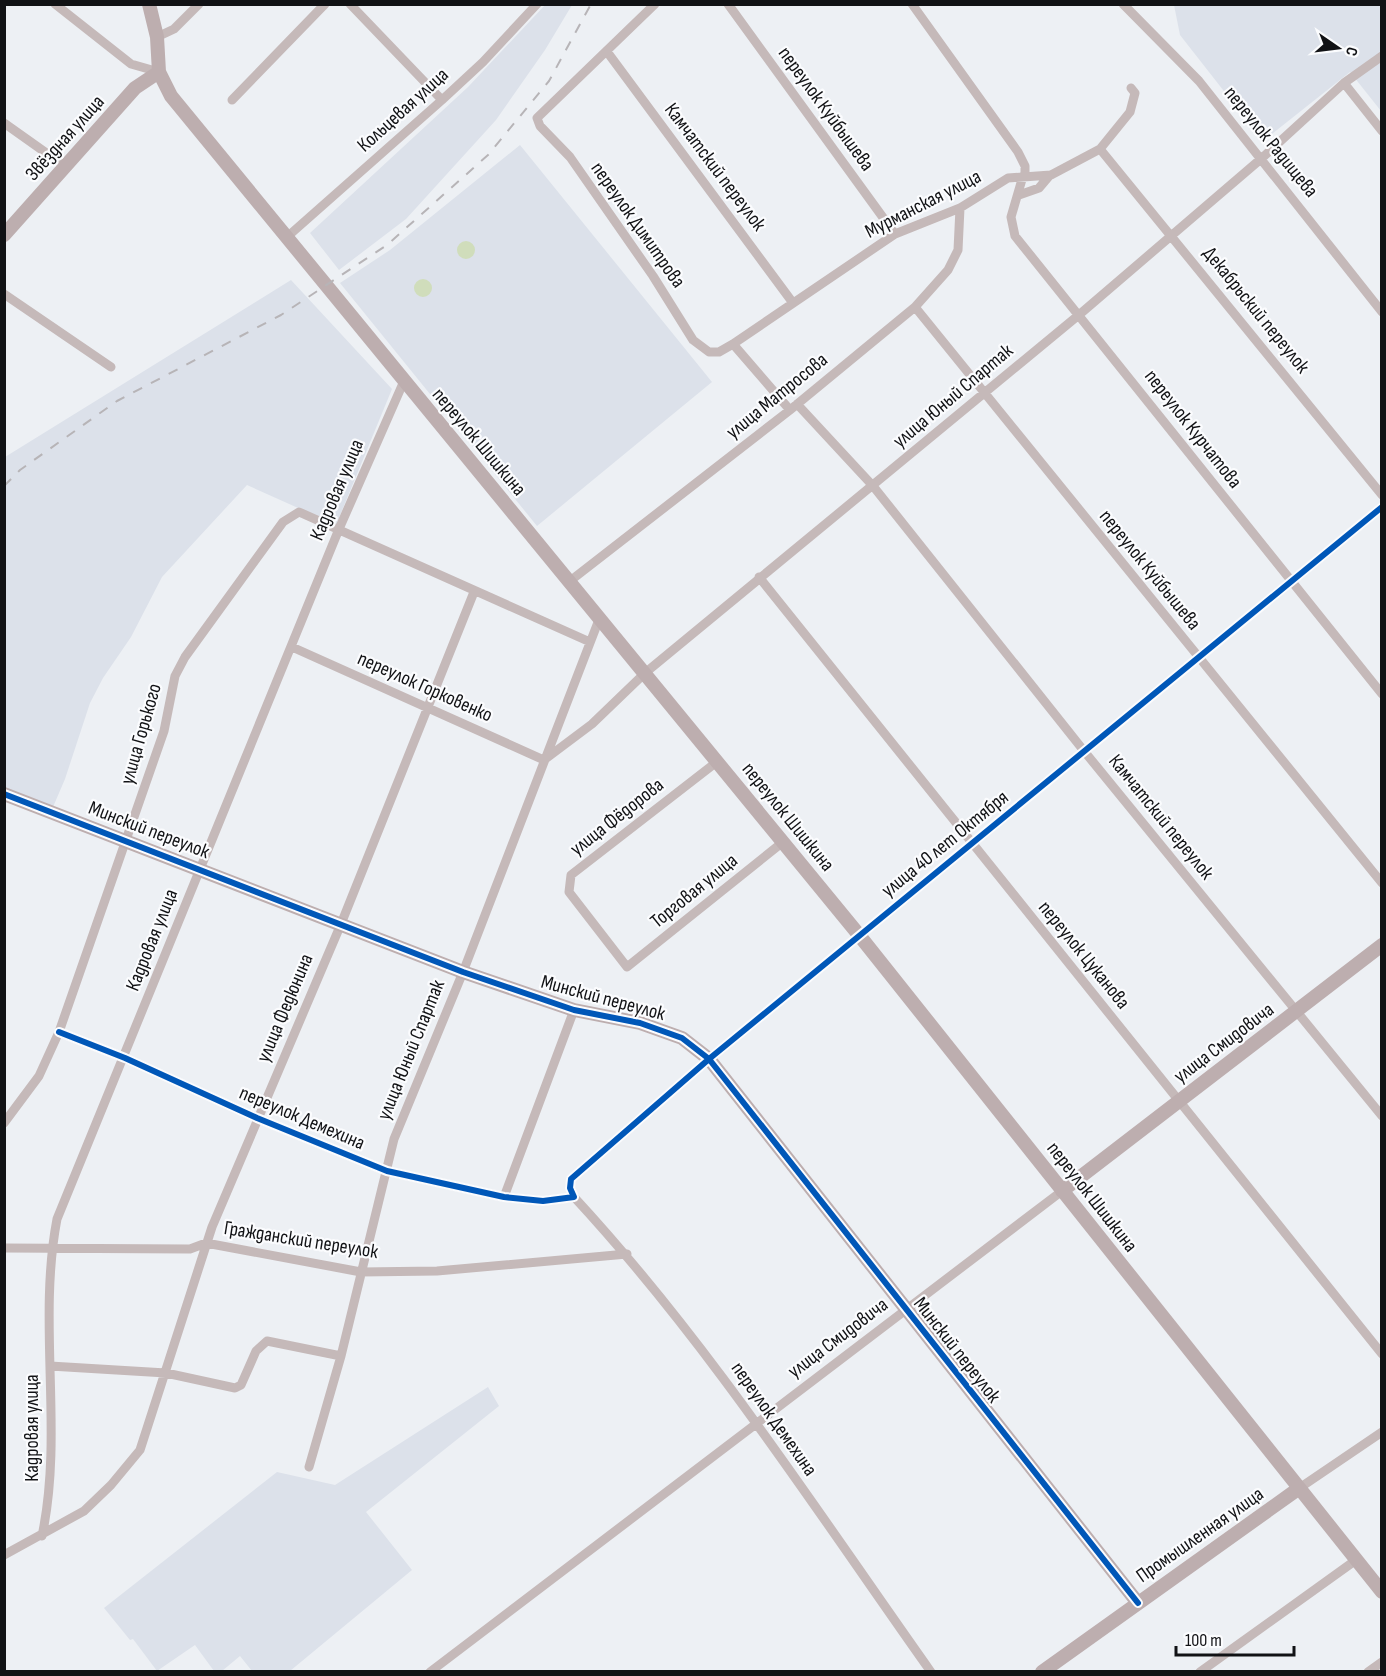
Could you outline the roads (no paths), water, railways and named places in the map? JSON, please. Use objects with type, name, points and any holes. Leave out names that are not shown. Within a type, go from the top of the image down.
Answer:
[{"type":"main road","points":[[149,4],[157,37],[159,72]]},
{"type":"main road","name":"Звёздная улица","points":[[4,235],[135,88],[159,72]]},
{"type":"main road","name":"переулок Шишкина","points":[[159,72],[171,96],[783,842],[1382,1592]]},
{"type":"main road","name":"Минский переулок","points":[[5,797],[127,839],[463,972],[574,1010],[640,1023],[682,1038],[709,1059],[906,1312],[1138,1603]]},
{"type":"main road","name":"улица Смидовича","points":[[1062,1191],[1382,945]]},
{"type":"main road","name":"Промышленная улица","points":[[1041,1671],[1298,1489]]},
{"type":"street","points":[[55,4],[131,64],[159,72]]},
{"type":"street","points":[[157,37],[174,29],[199,4]]},
{"type":"street","points":[[232,100],[326,4]]},
{"type":"street","points":[[350,4],[442,100]]},
{"type":"street","name":"Кольцевая улица","points":[[287,237],[483,62],[537,4]]},
{"type":"street","points":[[608,53],[655,4]]},
{"type":"street","name":"переулок Куйбышева","points":[[728,4],[894,234]]},
{"type":"street","points":[[912,4],[1018,152],[1025,166],[1024,175]]},
{"type":"street","name":"переулок Радищева","points":[[1123,4],[1198,81],[1262,158],[1382,312]]},
{"type":"street","name":"переулок Димитрова","points":[[608,53],[537,118],[540,126],[570,157],[653,276],[693,340],[709,352]]},
{"type":"street","name":"Камчатский переулок","points":[[608,53],[793,303]]},
{"type":"street","name":"улица Юный Спартак","points":[[544,760],[592,724],[645,673],[759,577],[873,486],[1173,236],[1344,83],[1382,56]]},
{"type":"street","points":[[1344,83],[1382,131]]},
{"type":"street","name":"Мурманская улица","points":[[709,352],[719,352],[733,344],[894,234],[960,208],[1008,178],[1024,175],[1050,175],[1100,149],[1130,112],[1135,93],[1131,88]]},
{"type":"street","points":[[4,123],[66,167]]},
{"type":"street","name":"Декабрьский переулок","points":[[1100,149],[1382,495]]},
{"type":"street","name":"переулок Курчатова","points":[[1024,175],[1011,217],[1014,236],[1080,314],[1382,694]]},
{"type":"street","points":[[1019,195],[1039,188],[1050,175]]},
{"type":"street","name":"улица Матросова","points":[[570,581],[793,407],[915,307],[948,270],[958,250],[960,208]]},
{"type":"street","points":[[4,294],[111,367]]},
{"type":"street","name":"переулок Куйбышева","points":[[915,307],[1382,883]]},
{"type":"street","points":[[733,344],[793,407]]},
{"type":"street","name":"Кадровая улица","points":[[42,1536],[51,1482],[52,1247],[57,1219],[125,1058],[339,529],[404,381]]},
{"type":"street","name":"Камчатский переулок","points":[[793,407],[873,486],[1084,751],[1382,1116]]},
{"type":"street","name":"улица 40 лет Октября","points":[[574,1197],[570,1188],[571,1179],[709,1059],[1382,507]]},
{"type":"street","name":"улица Горького","points":[[4,1123],[39,1076],[59,1032],[164,731],[176,676],[184,657],[283,522],[299,512],[339,529]]},
{"type":"street","points":[[339,529],[474,592],[590,642]]},
{"type":"street","name":"переулок Цуканова","points":[[759,577],[1382,1354]]},
{"type":"street","name":"улица Федюнина","points":[[4,1555],[84,1511],[111,1485],[140,1450],[206,1243],[341,924],[474,592]]},
{"type":"street","name":"улица Юный Спартак","points":[[309,1467],[341,1356],[394,1140],[463,972],[600,617]]},
{"type":"street","name":"переулок Горковенко","points":[[292,647],[544,760]]},
{"type":"street","name":"улица Фёдорова","points":[[627,967],[569,892],[571,875],[718,762]]},
{"type":"street","name":"Торговая улица","points":[[627,967],[783,842]]},
{"type":"street","points":[[504,1197],[574,1010]]},
{"type":"street","name":"переулок Демехина","points":[[59,1032],[125,1058],[257,1118],[387,1171],[504,1197],[543,1201],[574,1197],[627,1254],[692,1334],[931,1671]]},
{"type":"street","name":"улица Смидовича","points":[[430,1671],[906,1312],[1062,1191]]},
{"type":"street","name":"Гражданский переулок","points":[[4,1248],[190,1249],[206,1243],[361,1272],[437,1271],[627,1254]]},
{"type":"street","points":[[50,1366],[166,1372],[236,1388],[241,1385],[256,1351],[267,1341],[341,1356]]},
{"type":"street","name":"Промышленная улица","points":[[1298,1489],[1382,1432]]},
{"type":"street","points":[[1200,1671],[1356,1560]]},
{"type":"street","points":[[1368,1671],[1382,1662]]},
{"type":"railway","points":[[4,486],[20,470],[117,401],[281,315],[387,245],[488,155],[549,81],[591,4]]}]
